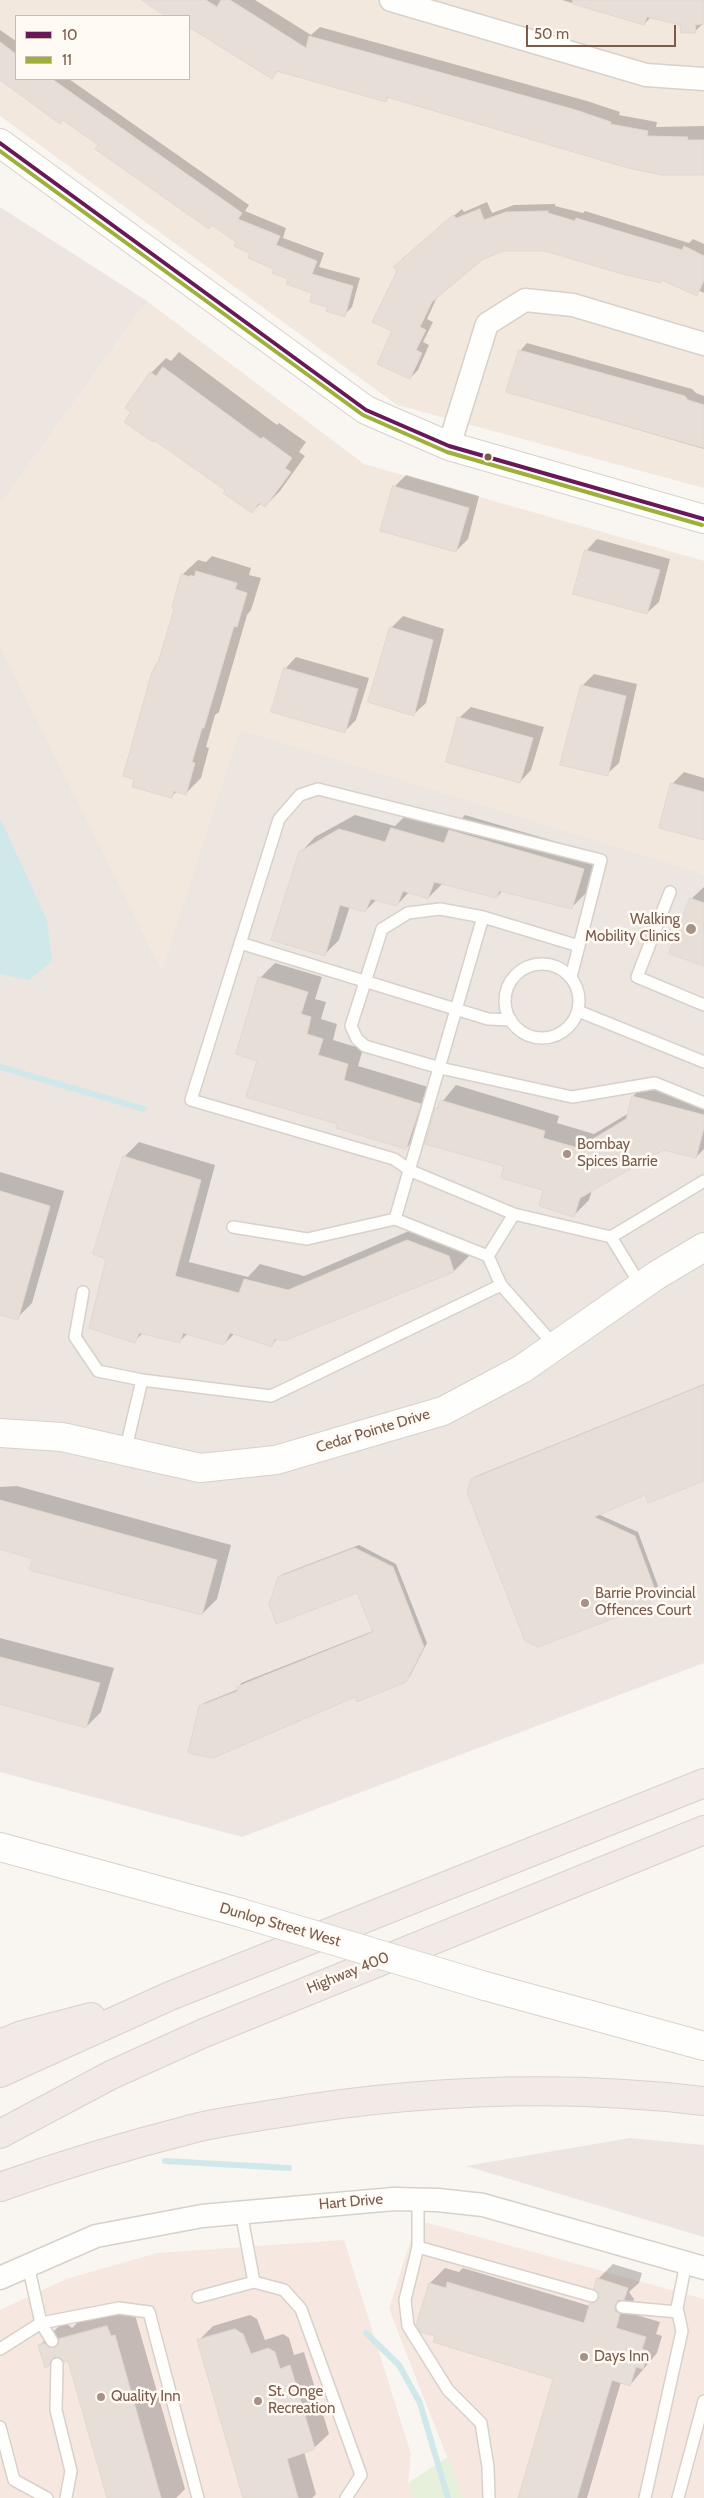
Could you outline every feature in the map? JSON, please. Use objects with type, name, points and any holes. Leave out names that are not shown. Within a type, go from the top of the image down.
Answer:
[{"type":"highway","points":[[0,2073],[170,1996],[704,1783]]},
{"type":"highway","name":"Highway 400","points":[[0,2134],[111,2075],[204,2033],[704,1830]]},
{"type":"highway","points":[[633,1858],[704,1843]]},
{"type":"highway","points":[[0,2044],[22,2035],[170,1996]]},
{"type":"highway","points":[[0,2188],[47,2170],[190,2129],[327,2105],[437,2094],[546,2091],[637,2093],[704,2102]]},
{"type":"street","points":[[391,0],[646,75],[704,79]]},
{"type":"street","points":[[0,143],[366,410],[449,446],[704,520]]},
{"type":"street","points":[[449,446],[487,324],[525,300],[573,305],[704,344]]},
{"type":"street","name":"Cedar Pointe Drive","points":[[0,1433],[62,1437],[200,1468],[276,1460],[443,1410],[522,1369],[641,1286],[704,1247]]},
{"type":"street","name":"Dunlop Street West","points":[[0,1847],[238,1912],[485,1986],[704,2046]]},
{"type":"street","name":"Hart Drive","points":[[0,2278],[96,2236],[202,2216],[394,2199],[483,2205],[695,2265]]},
{"type":"lane","points":[[571,977],[601,860],[318,789],[300,795],[280,819],[191,1100],[394,1159],[411,1171],[514,1214],[611,1237],[704,1181]]},
{"type":"lane","points":[[670,892],[637,976],[704,1005]]},
{"type":"lane","points":[[579,946],[483,917],[440,909],[408,913],[382,929],[351,1026],[357,1040],[365,1046],[440,1068],[572,1097],[655,1083],[704,1103]]},
{"type":"lane","points":[[395,1219],[411,1171],[483,917]]},
{"type":"lane","points":[[240,943],[488,1020],[511,1020]]},
{"type":"lane","points":[[538,964],[550,964],[561,969],[571,977],[577,988],[578,1011],[564,1031],[553,1036],[529,1035],[519,1029],[511,1020],[506,1009],[506,996],[509,985],[516,975],[526,968],[538,964]]},
{"type":"lane","points":[[578,1011],[704,1062]]},
{"type":"lane","points":[[488,1256],[514,1214]]},
{"type":"lane","points":[[233,1227],[307,1239],[395,1219],[488,1256],[501,1286],[555,1346]]},
{"type":"lane","points":[[611,1237],[641,1286]]},
{"type":"lane","points":[[83,1292],[75,1337],[98,1371],[142,1380],[271,1396],[501,1286]]},
{"type":"lane","points":[[126,1452],[142,1380]]},
{"type":"lane","points":[[418,2200],[418,2247],[405,2300],[408,2326],[448,2390],[481,2423],[488,2467],[489,2498]]},
{"type":"lane","points":[[241,2212],[254,2282]]},
{"type":"lane","points":[[418,2247],[592,2296]]},
{"type":"lane","points":[[645,2498],[682,2331],[678,2312],[695,2265]]},
{"type":"lane","points":[[28,2266],[41,2323],[52,2341]]},
{"type":"lane","points":[[198,2297],[254,2282],[284,2290],[301,2309],[361,2475],[346,2498]]},
{"type":"lane","points":[[622,2307],[678,2312]]},
{"type":"lane","points":[[0,2350],[41,2323],[119,2308],[149,2312],[198,2498]]},
{"type":"lane","points":[[56,2364],[56,2410],[70,2471],[66,2498]]},
{"type":"lane","points":[[678,2498],[704,2401]]},
{"type":"lane","points":[[0,2427],[14,2480],[47,2498]]},
{"type":"shaded area","points":[[0,0],[704,0],[704,488],[397,405],[0,116]]},
{"type":"shaded area","points":[[0,207],[147,301],[0,505]]},
{"type":"shaded area","points":[[147,301],[364,464],[704,561],[704,874],[240,731],[162,971],[0,645],[0,505]]},
{"type":"shaded area","points":[[0,645],[162,970],[240,730],[704,874],[704,1663],[242,1837],[0,1772]]},
{"type":"shaded area","points":[[630,2138],[704,2145],[704,2237],[466,2166]]},
{"type":"shaded area","points":[[417,2220],[704,2299],[704,2498],[463,2498],[389,2309]]},
{"type":"shaded area","points":[[344,2240],[411,2454],[408,2483],[413,2498],[0,2498],[0,2310],[66,2279],[157,2253]]},
{"type":"green space","points":[[448,2457],[463,2498],[413,2498],[408,2483]]},
{"type":"water","points":[[0,818],[47,920],[52,961],[29,980],[0,974]]},
{"type":"building","points":[[142,0],[206,0],[217,7],[221,0],[230,0],[306,48],[309,36],[576,110],[611,122],[610,124],[648,131],[647,136],[688,137],[687,140],[704,140],[704,175],[662,175],[628,168],[387,97],[386,102],[277,71],[272,79],[190,28],[190,15],[164,15]]},
{"type":"building","points":[[573,0],[704,0],[704,24],[695,25],[696,33],[681,33],[680,25],[647,17],[644,25],[573,4]]},
{"type":"building","points":[[0,42],[15,53],[15,80],[53,80],[242,213],[238,219],[280,236],[276,245],[317,261],[312,274],[353,286],[345,317],[326,311],[327,307],[310,302],[312,293],[286,284],[288,279],[272,273],[274,269],[248,258],[250,253],[234,246],[236,242],[212,225],[209,229],[95,149],[98,145],[63,120],[60,124],[0,80]]},
{"type":"building","points":[[480,209],[484,220],[506,212],[548,211],[548,213],[575,221],[576,218],[682,250],[684,246],[704,256],[704,280],[697,296],[662,280],[661,283],[622,274],[545,251],[504,251],[483,259],[432,302],[420,327],[426,330],[416,350],[422,353],[410,379],[377,364],[392,331],[372,322],[397,271],[393,267],[453,215],[456,218]]},
{"type":"building","points":[[519,350],[685,396],[688,400],[704,405],[704,448],[506,392]]},
{"type":"building","points":[[163,367],[261,439],[263,437],[292,458],[285,468],[291,472],[265,507],[259,503],[252,513],[223,493],[225,490],[154,440],[153,442],[124,422],[131,412],[125,408],[150,372],[156,376]]},
{"type":"building","points":[[393,486],[469,508],[456,552],[380,531]]},
{"type":"building","points":[[585,550],[660,570],[647,614],[573,594]]},
{"type":"building","points":[[196,571],[237,583],[235,589],[247,593],[237,627],[234,626],[204,728],[202,728],[192,762],[195,763],[186,795],[174,791],[172,798],[132,787],[134,779],[123,776],[151,675],[158,663],[174,609],[172,608],[181,574],[194,578]]},
{"type":"building","points":[[390,627],[433,640],[414,716],[368,702]]},
{"type":"building","points":[[284,668],[358,689],[345,733],[271,712]]},
{"type":"building","points":[[581,685],[626,696],[608,776],[560,765]]},
{"type":"building","points":[[458,717],[533,738],[520,783],[446,762]]},
{"type":"building","points":[[671,783],[704,792],[704,840],[659,828]]},
{"type":"building","points":[[391,828],[444,843],[449,830],[584,869],[572,909],[499,891],[497,898],[434,882],[428,899],[403,891],[397,906],[371,899],[365,912],[340,905],[325,956],[271,940],[299,852],[339,829],[385,842]]},
{"type":"building","name":"Walking Mobility Clinics","points":[[690,898],[704,903],[704,966],[669,954]]},
{"type":"building","points":[[259,977],[308,992],[301,1014],[311,1017],[307,1034],[323,1039],[318,1055],[348,1064],[344,1080],[421,1104],[406,1149],[336,1128],[337,1124],[246,1097],[257,1061],[236,1054]]},
{"type":"building","points":[[632,1096],[704,1115],[704,1128],[696,1158],[663,1150],[580,1198],[574,1217],[539,1206],[543,1190],[501,1178],[504,1166],[425,1144],[435,1108],[438,1109],[440,1100],[545,1131],[543,1138],[578,1148],[626,1119]]},
{"type":"building","points":[[123,1156],[201,1180],[175,1276],[239,1293],[244,1279],[288,1290],[407,1240],[449,1256],[454,1272],[284,1341],[275,1339],[272,1347],[230,1333],[224,1345],[183,1333],[180,1343],[139,1333],[135,1343],[89,1328],[106,1259],[93,1254]]},
{"type":"building","points":[[0,1191],[50,1206],[18,1320],[0,1315]]},
{"type":"building","points":[[704,1385],[704,1481],[648,1503],[645,1495],[594,1517],[635,1536],[655,1590],[649,1605],[538,1647],[525,1641],[467,1492],[471,1479]]},
{"type":"building","points":[[0,1500],[217,1560],[202,1615],[29,1570],[33,1559],[0,1549]]},
{"type":"building","points":[[355,1548],[393,1567],[424,1647],[406,1682],[357,1702],[355,1697],[213,1758],[188,1753],[199,1706],[238,1691],[236,1687],[373,1632],[357,1593],[276,1624],[269,1604],[278,1577]]},
{"type":"building","points":[[0,1657],[100,1683],[86,1728],[0,1704]]},
{"type":"building","points":[[597,2278],[628,2288],[624,2300],[618,2300],[615,2306],[615,2311],[620,2314],[616,2328],[646,2337],[642,2349],[648,2351],[643,2369],[636,2367],[630,2386],[612,2380],[577,2498],[518,2498],[553,2379],[433,2342],[435,2336],[420,2332],[416,2325],[429,2283],[446,2288],[447,2282],[584,2323],[590,2303],[594,2303],[599,2298],[599,2294],[594,2289]]},
{"type":"building","points":[[107,2326],[111,2336],[115,2335],[161,2498],[107,2498],[68,2361],[64,2362],[60,2357],[54,2357],[49,2366],[45,2368],[38,2345],[45,2343],[53,2348],[58,2345],[59,2339]]},
{"type":"building","points":[[235,2329],[243,2334],[251,2354],[268,2348],[275,2352],[280,2369],[290,2365],[315,2449],[287,2459],[298,2498],[243,2498],[197,2340]]},
{"type":"waterway","points":[[0,1067],[144,1109]]},
{"type":"waterway","points":[[165,2161],[289,2168]]},
{"type":"waterway","points":[[366,2333],[399,2365],[420,2403],[448,2498]]},
{"type":"transit line","name":"10","points":[[0,143],[366,410],[449,446],[704,519]]},
{"type":"transit line","name":"11","points":[[0,151],[363,415],[447,452],[702,525]]},
{"type":"place","name":"Walking Mobility Clinics","points":[[691,929]]},
{"type":"place","name":"Bombay Spices Barrie","points":[[567,1154]]},
{"type":"place","name":"Barrie Provincial Offences Court","points":[[585,1603]]},
{"type":"place","name":"Days Inn","points":[[584,2357]]},
{"type":"place","name":"Quality Inn","points":[[101,2397]]},
{"type":"place","name":"St. Onge Recreation","points":[[258,2401]]}]
